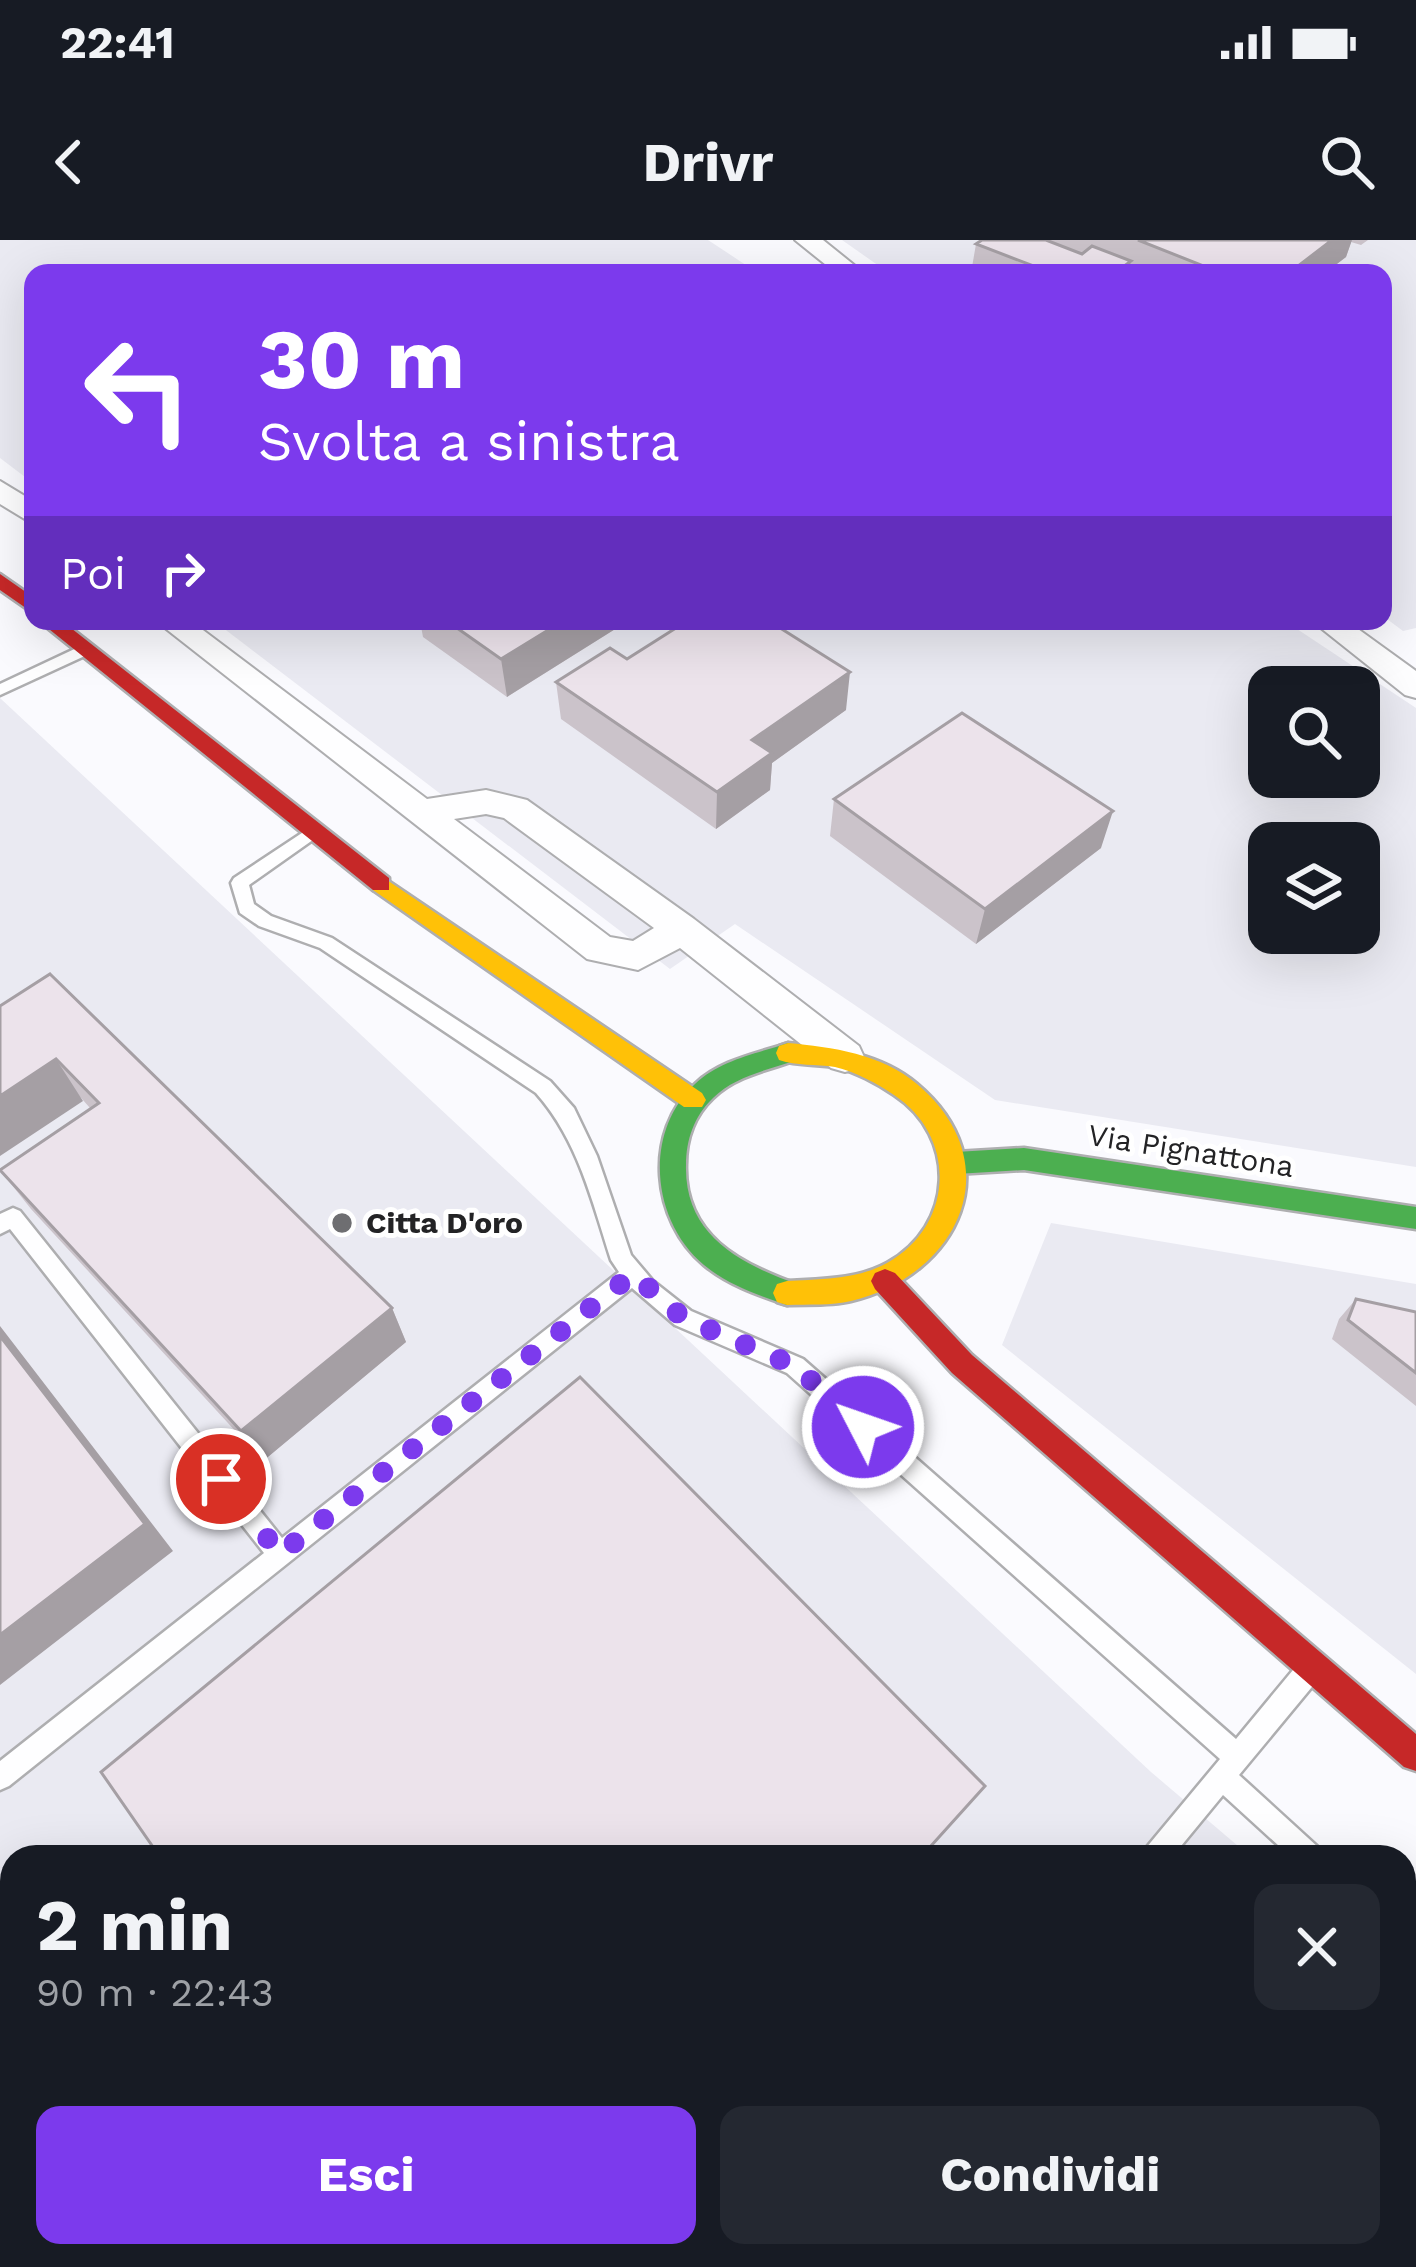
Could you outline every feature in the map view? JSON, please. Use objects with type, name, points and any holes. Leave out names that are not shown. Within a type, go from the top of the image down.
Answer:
[{"type":"main road","points":[[0,580],[24,600]]},
{"type":"main road","points":[[60,630],[310,832],[454,938],[693,1100]]},
{"type":"main road","points":[[817,1053],[845,1057],[877,1068],[918,1096],[946,1133],[956,1162],[956,1190],[942,1230],[912,1264],[885,1280],[851,1291],[815,1295],[778,1290],[714,1260],[691,1237],[675,1210],[667,1180],[668,1152],[677,1124],[712,1082],[760,1058],[817,1053]]},
{"type":"main road","name":"Via Pignattona","points":[[956,1162],[1024,1159],[1416,1218]]},
{"type":"main road","points":[[885,1280],[962,1364],[1416,1755]]},
{"type":"street","points":[[807,240],[840,264]]},
{"type":"street","points":[[0,490],[24,508]]},
{"type":"street","points":[[183,630],[600,949],[638,956],[681,929]]},
{"type":"street","points":[[1340,630],[1413,681]]},
{"type":"street","points":[[420,812],[486,802],[515,809],[681,929],[845,1057]]},
{"type":"lane","points":[[0,690],[83,650]]},
{"type":"lane","points":[[310,832],[240,883],[247,908],[265,921],[326,943],[543,1087],[567,1114],[587,1156],[615,1243],[633,1274],[683,1318],[795,1366],[1231,1769],[1299,1845]]},
{"type":"lane","points":[[0,1226],[13,1217],[280,1554]]},
{"type":"lane","points":[[0,1777],[633,1274]]},
{"type":"lane","points":[[1165,1845],[1311,1668]]},
{"type":"shaded area","points":[[0,240],[708,240],[744,264],[24,264],[24,476],[0,458]]},
{"type":"shaded area","points":[[842,240],[1416,240],[1416,628],[1403,631],[1392,623],[1392,264],[876,264]]},
{"type":"shaded area","points":[[226,630],[1299,630],[1353,666],[1248,666],[1248,798],[1380,798],[1380,684],[1416,708],[1416,1167],[995,1100],[735,924],[670,969]]},
{"type":"shaded area","points":[[0,698],[1151,1772],[1237,1845],[0,1845]]},
{"type":"shaded area","points":[[1051,1223],[1416,1284],[1416,1674],[1002,1345]]},
{"type":"building","points":[[982,240],[1046,240],[1082,254],[1092,246],[1131,261],[1028,264],[976,244]]},
{"type":"building","points":[[1138,240],[1332,240],[1301,264],[1198,264]]},
{"type":"building","points":[[460,630],[548,630],[501,659]]},
{"type":"building","points":[[673,630],[783,630],[850,672],[752,740],[772,753],[717,792],[556,682],[610,648],[627,659]]},
{"type":"building","points":[[962,713],[1113,811],[985,909],[834,799]]},
{"type":"building","points":[[50,974],[392,1308],[241,1431],[0,1170],[99,1103],[56,1059],[0,1096],[0,1006]]},
{"type":"building","points":[[1356,1299],[1416,1312],[1416,1373],[1348,1320]]},
{"type":"building","points":[[0,1336],[145,1524],[0,1635]]},
{"type":"building","points":[[580,1377],[985,1786],[932,1845],[152,1845],[101,1772]]},
{"type":"traffic: fast","points":[[787,1293],[740,1274],[708,1253],[685,1222],[672,1176],[679,1129],[705,1089],[733,1071],[788,1053]]},
{"type":"traffic: fast","points":[[956,1163],[1024,1159],[1416,1218]]},
{"type":"traffic: slow","points":[[381,884],[693,1100]]},
{"type":"traffic: slow","points":[[787,1293],[850,1289],[899,1271],[933,1241],[952,1204],[955,1163],[939,1124],[906,1089],[852,1062],[788,1053]]},
{"type":"traffic: jam","points":[[0,580],[24,600]]},
{"type":"traffic: jam","points":[[60,630],[381,884]]},
{"type":"traffic: jam","points":[[885,1281],[962,1364],[1416,1755]]},
{"type":"place","name":"Citta D'oro","points":[[342,1223]]},
{"type":"route","points":[[221,1479],[280,1554],[633,1274],[683,1318],[795,1366],[863,1427]]}]
